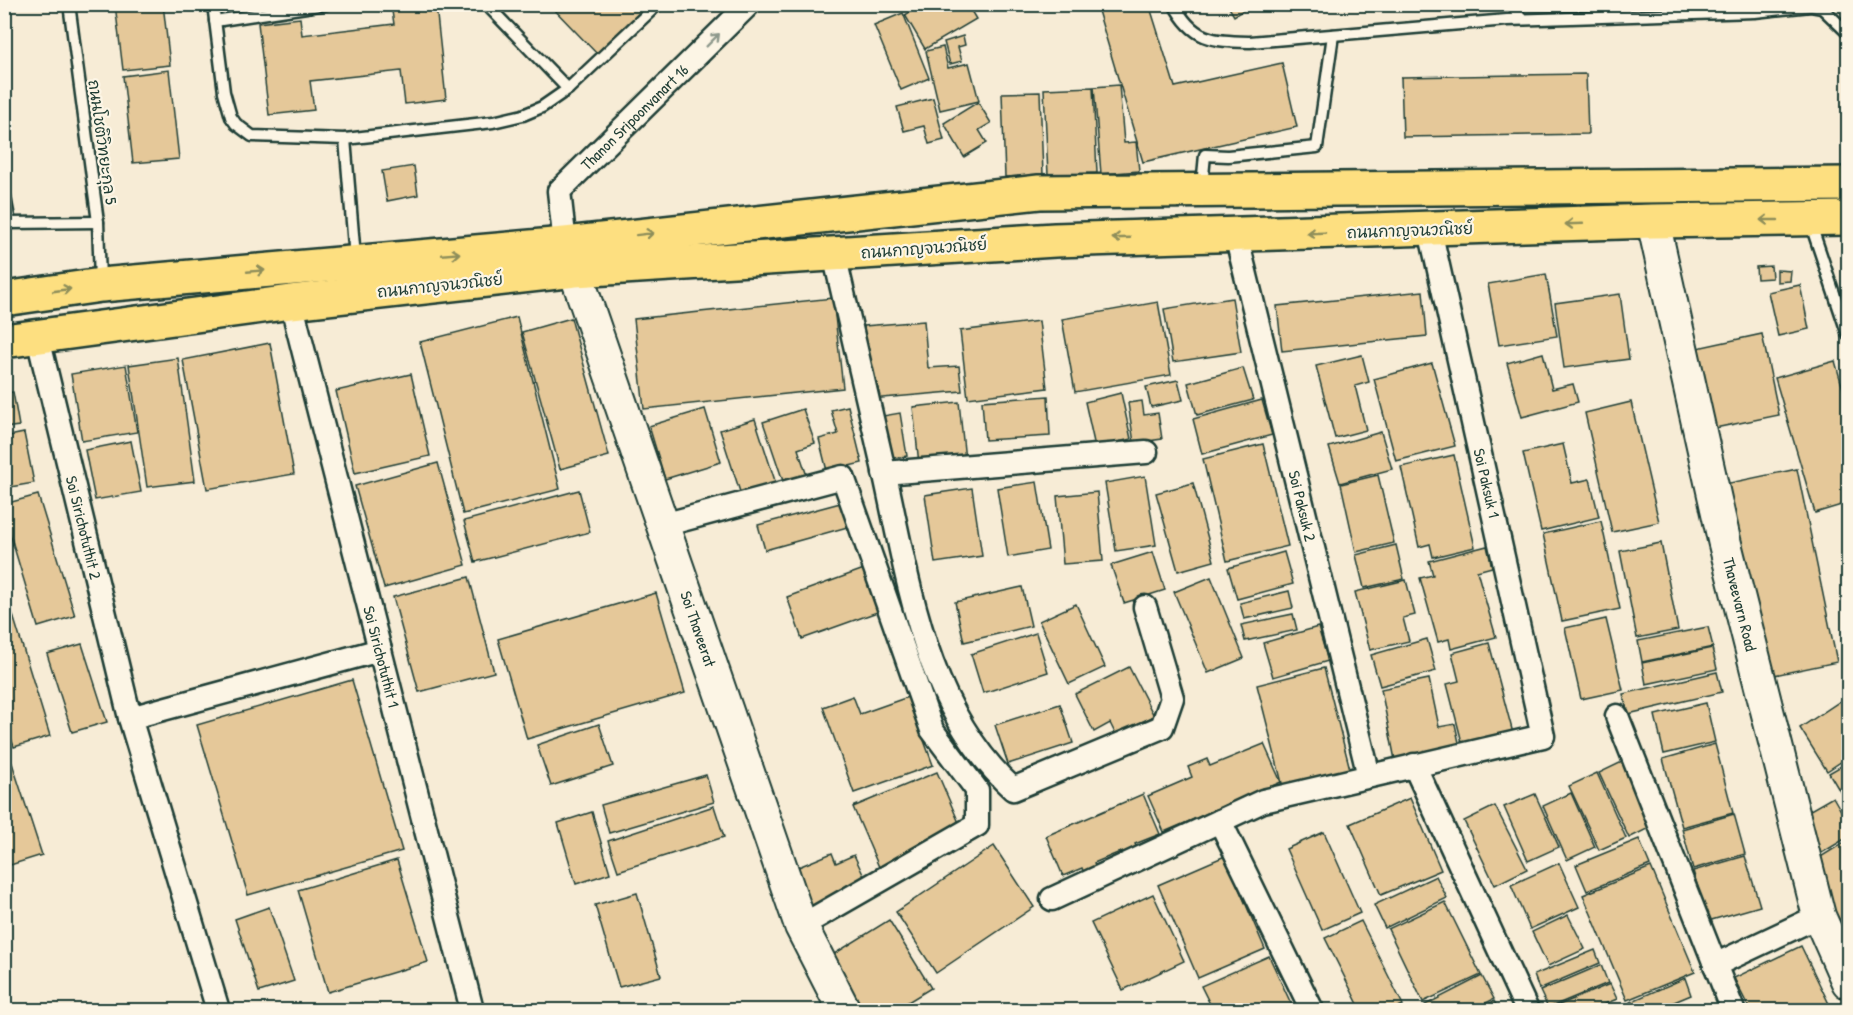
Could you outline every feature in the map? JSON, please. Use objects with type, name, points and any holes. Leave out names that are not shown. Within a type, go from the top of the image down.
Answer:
[{"type":"main road","name":"ถนนกาญจนวณิชย์","points":[[4,341],[291,302],[570,257],[1039,192],[1848,184]]},
{"type":"main road","name":"ถนนกาญจนวณิชย์","points":[[4,299],[100,285],[355,262],[834,254],[1055,240],[1430,230],[1653,221],[1848,218]]},
{"type":"street","name":"Thanon Sripoonvanart 16","points":[[570,257],[559,191],[749,4]]},
{"type":"street","name":"Thaveevarn Road","points":[[1653,221],[1724,540],[1819,916],[1848,982]]},
{"type":"street","name":"Soi Paksuk 1","points":[[1414,765],[1543,736],[1430,230]]},
{"type":"street","name":"Soi Paksuk 2","points":[[1236,235],[1369,776]]},
{"type":"street","points":[[834,254],[918,623],[957,720],[992,770],[1013,789],[1162,728],[1172,698],[1145,607]]},
{"type":"street","name":"Soi Thaveerat","points":[[570,257],[801,926],[844,1011]]},
{"type":"street","name":"Soi Sirichotuthit 1","points":[[291,302],[472,1011]]},
{"type":"street","name":"Soi Sirichotuthit 2","points":[[38,338],[130,718],[218,1011]]},
{"type":"street","points":[[884,473],[1146,452]]},
{"type":"street","points":[[663,525],[843,477],[932,730],[977,790],[977,825],[801,926]]},
{"type":"street","points":[[130,718],[380,650]]},
{"type":"street","points":[[1617,716],[1733,1011]]},
{"type":"street","points":[[1052,899],[1263,801],[1414,765],[1527,1011]]},
{"type":"street","points":[[1220,821],[1312,1011]]},
{"type":"street","points":[[1715,964],[1819,916]]},
{"type":"lane","name":"ถนนโชติวิทยะกุล 5","points":[[69,4],[98,222],[100,285]]},
{"type":"lane","points":[[213,4],[227,108],[243,131],[252,136],[345,139],[493,122],[542,107],[568,89],[658,4]]},
{"type":"lane","points":[[215,21],[326,4]]},
{"type":"lane","points":[[486,4],[568,89]]},
{"type":"lane","points":[[1174,4],[1191,29],[1203,37],[1217,41],[1250,42],[1521,19],[1755,12],[1811,6],[1822,8],[1848,33]]},
{"type":"lane","points":[[1512,4],[1521,19]]},
{"type":"lane","points":[[1202,191],[1205,155],[1228,156],[1317,147],[1333,34]]},
{"type":"lane","points":[[345,139],[355,262]]},
{"type":"lane","points":[[4,192],[7,223],[98,222]]},
{"type":"lane","points":[[1809,219],[1848,335]]},
{"type":"building","points":[[115,4],[163,4],[170,65],[123,70]]},
{"type":"building","points":[[230,4],[287,4],[230,8]]},
{"type":"building","points":[[549,4],[653,4],[599,56]]},
{"type":"building","points":[[923,4],[946,4],[950,12],[967,4],[976,19],[925,49],[905,15]]},
{"type":"building","points":[[1096,4],[1149,4],[1175,87],[1282,63],[1297,127],[1143,162]]},
{"type":"building","points":[[1227,4],[1253,4],[1234,16]]},
{"type":"building","points":[[436,6],[446,99],[405,104],[401,71],[310,81],[314,110],[269,115],[258,23],[300,18],[302,35],[394,24],[392,11]]},
{"type":"building","points":[[903,13],[929,78],[901,90],[874,25]]},
{"type":"building","points":[[963,36],[965,45],[958,47],[962,61],[950,64],[944,42]]},
{"type":"building","points":[[943,47],[948,68],[969,63],[979,101],[940,110],[926,51]]},
{"type":"building","points":[[169,70],[179,159],[133,163],[123,76]]},
{"type":"building","points":[[1586,74],[1588,134],[1403,137],[1401,77]]},
{"type":"building","points":[[1119,85],[1124,143],[1136,142],[1139,171],[1101,174],[1094,87]]},
{"type":"building","points":[[1093,87],[1097,173],[1048,175],[1044,89]]},
{"type":"building","points":[[1040,92],[1043,175],[1005,177],[1002,93]]},
{"type":"building","points":[[933,98],[944,140],[929,144],[924,126],[904,131],[897,107]]},
{"type":"building","points":[[978,102],[991,123],[979,130],[987,143],[964,157],[944,123]]},
{"type":"building","points":[[414,166],[418,195],[387,201],[382,171]]},
{"type":"building","points":[[1771,266],[1772,278],[1757,279],[1756,267]]},
{"type":"building","points":[[1777,270],[1791,271],[1790,281],[1777,282]]},
{"type":"building","points":[[1546,274],[1557,336],[1499,345],[1488,284]]},
{"type":"building","points":[[1800,285],[1809,329],[1778,336],[1768,292]]},
{"type":"building","points":[[1423,291],[1427,336],[1282,351],[1277,306]]},
{"type":"building","points":[[1620,294],[1629,359],[1564,368],[1555,303]]},
{"type":"building","points":[[833,298],[843,388],[644,409],[634,319]]},
{"type":"building","points":[[1232,298],[1241,352],[1173,362],[1164,309]]},
{"type":"building","points":[[1158,302],[1171,375],[1075,392],[1062,319]]},
{"type":"building","points":[[517,317],[560,489],[463,514],[420,342]]},
{"type":"building","points":[[571,318],[609,456],[560,469],[522,332]]},
{"type":"building","points":[[924,321],[928,368],[959,366],[962,391],[871,399],[864,326]]},
{"type":"building","points":[[1039,321],[1047,388],[968,398],[960,331]]},
{"type":"building","points":[[1762,334],[1779,415],[1705,430],[1688,350]]},
{"type":"building","points":[[270,343],[294,474],[207,489],[183,360]]},
{"type":"building","points":[[1543,353],[1552,389],[1573,384],[1578,402],[1522,417],[1507,363]]},
{"type":"building","points":[[1362,355],[1369,382],[1355,386],[1366,430],[1335,438],[1316,366]]},
{"type":"building","points":[[178,358],[195,481],[147,487],[129,365]]},
{"type":"building","points":[[1835,361],[1848,406],[1848,503],[1815,513],[1775,378]]},
{"type":"building","points":[[1432,363],[1455,446],[1396,461],[1374,379]]},
{"type":"building","points":[[126,365],[137,432],[82,441],[71,374]]},
{"type":"building","points":[[1243,368],[1253,400],[1197,415],[1188,383]]},
{"type":"building","points":[[411,374],[430,456],[355,473],[336,391]]},
{"type":"building","points":[[1178,380],[1183,400],[1151,407],[1146,387]]},
{"type":"building","points":[[13,392],[19,426],[4,428],[4,393]]},
{"type":"building","points":[[1121,393],[1131,439],[1095,447],[1085,402]]},
{"type":"building","points":[[1048,396],[1050,436],[985,440],[982,401]]},
{"type":"building","points":[[1262,400],[1272,435],[1202,454],[1193,419]]},
{"type":"building","points":[[1142,401],[1144,415],[1158,413],[1162,439],[1134,443],[1128,403]]},
{"type":"building","points":[[959,402],[965,460],[919,464],[913,407]]},
{"type":"building","points":[[1631,402],[1659,522],[1612,532],[1585,413]]},
{"type":"building","points":[[848,406],[862,463],[827,471],[819,439],[838,434],[831,410]]},
{"type":"building","points":[[705,409],[721,462],[665,479],[649,426]]},
{"type":"building","points":[[803,409],[815,443],[798,449],[807,476],[784,484],[763,422]]},
{"type":"building","points":[[900,413],[907,456],[885,459],[877,417]]},
{"type":"building","points":[[755,419],[777,487],[742,498],[720,430]]},
{"type":"building","points":[[1381,432],[1392,469],[1340,483],[1329,447]]},
{"type":"building","points":[[24,433],[34,483],[4,488],[4,437]]},
{"type":"building","points":[[131,441],[141,492],[95,500],[85,450]]},
{"type":"building","points":[[1263,444],[1288,546],[1227,561],[1203,459]]},
{"type":"building","points":[[1563,444],[1572,483],[1590,479],[1599,517],[1541,531],[1523,453]]},
{"type":"building","points":[[1454,455],[1475,547],[1433,557],[1430,544],[1419,547],[1401,467]]},
{"type":"building","points":[[438,463],[466,565],[384,588],[355,486]]},
{"type":"building","points":[[1797,469],[1837,662],[1760,678],[1720,485]]},
{"type":"building","points":[[1378,475],[1394,543],[1356,552],[1341,484]]},
{"type":"building","points":[[1145,476],[1156,545],[1116,551],[1105,483]]},
{"type":"building","points":[[1037,482],[1048,550],[1008,557],[997,488]]},
{"type":"building","points":[[1193,483],[1214,561],[1178,571],[1156,493]]},
{"type":"building","points":[[972,488],[982,556],[935,563],[925,495]]},
{"type":"building","points":[[579,490],[590,532],[475,562],[464,521]]},
{"type":"building","points":[[1097,492],[1103,561],[1063,564],[1057,496]]},
{"type":"building","points":[[38,495],[75,616],[38,627],[4,514],[4,504]]},
{"type":"building","points":[[844,502],[851,526],[765,550],[758,525]]},
{"type":"building","points":[[1601,521],[1620,609],[1562,621],[1543,534]]},
{"type":"building","points":[[1661,543],[1678,630],[1637,638],[1620,551]]},
{"type":"building","points":[[1396,545],[1404,579],[1364,588],[1356,555]]},
{"type":"building","points":[[1487,546],[1492,567],[1477,571],[1496,637],[1451,649],[1449,639],[1438,642],[1420,578],[1433,575],[1429,561]]},
{"type":"building","points":[[1153,552],[1165,590],[1124,603],[1111,565]]},
{"type":"building","points":[[1284,552],[1293,584],[1237,599],[1228,568]]},
{"type":"building","points":[[864,569],[880,611],[802,639],[787,597]]},
{"type":"building","points":[[469,577],[494,672],[419,692],[393,597]]},
{"type":"building","points":[[1211,577],[1244,658],[1208,673],[1174,592]]},
{"type":"building","points":[[1406,580],[1415,615],[1403,618],[1409,641],[1370,650],[1355,592]]},
{"type":"building","points":[[4,586],[50,736],[14,747],[4,717]]},
{"type":"building","points":[[1022,587],[1031,626],[964,642],[955,602]]},
{"type":"building","points":[[1289,591],[1293,608],[1244,619],[1240,603]]},
{"type":"building","points":[[656,593],[685,693],[527,739],[498,639]]},
{"type":"building","points":[[1076,604],[1105,667],[1069,684],[1039,621]]},
{"type":"building","points":[[1293,614],[1297,630],[1245,641],[1241,625]]},
{"type":"building","points":[[1606,619],[1623,690],[1581,699],[1565,628]]},
{"type":"building","points":[[1318,627],[1328,661],[1273,677],[1263,643]]},
{"type":"building","points":[[1708,627],[1713,647],[1642,662],[1638,641]]},
{"type":"building","points":[[1036,633],[1048,672],[983,693],[971,654]]},
{"type":"building","points":[[1427,639],[1436,671],[1380,686],[1371,655]]},
{"type":"building","points":[[1489,643],[1514,737],[1464,750],[1447,684],[1459,681],[1452,653]]},
{"type":"building","points":[[82,644],[107,722],[72,732],[47,654]]},
{"type":"building","points":[[1712,648],[1717,669],[1646,684],[1642,663]]},
{"type":"building","points":[[1129,667],[1154,716],[1116,735],[1110,723],[1094,732],[1075,694]]},
{"type":"building","points":[[1324,668],[1351,773],[1284,791],[1257,685]]},
{"type":"building","points":[[1717,672],[1722,692],[1628,714],[1623,694]]},
{"type":"building","points":[[1429,679],[1439,727],[1455,724],[1461,752],[1396,765],[1381,689]]},
{"type":"building","points":[[352,680],[402,851],[248,895],[197,725]]},
{"type":"building","points":[[853,696],[860,714],[908,697],[933,765],[854,793],[823,707]]},
{"type":"building","points":[[1848,696],[1848,757],[1827,771],[1800,728]]},
{"type":"building","points":[[1706,703],[1715,742],[1664,754],[1655,715]]},
{"type":"building","points":[[1060,704],[1073,743],[1008,764],[995,725]]},
{"type":"building","points":[[599,724],[613,766],[551,786],[537,745]]},
{"type":"building","points":[[1264,744],[1281,782],[1164,832],[1148,796],[1192,777],[1188,767],[1207,759],[1210,766]]},
{"type":"building","points":[[1715,744],[1733,813],[1682,827],[1663,759]]},
{"type":"building","points":[[1624,761],[1653,826],[1629,838],[1599,773]]},
{"type":"building","points":[[1848,762],[1848,805],[1829,773]]},
{"type":"building","points":[[12,763],[42,855],[4,867],[4,766]]},
{"type":"building","points":[[937,772],[963,832],[879,867],[853,807]]},
{"type":"building","points":[[1597,773],[1626,838],[1599,850],[1569,786]]},
{"type":"building","points":[[706,775],[714,802],[609,833],[601,805]]},
{"type":"building","points":[[1571,793],[1595,847],[1567,860],[1543,806]]},
{"type":"building","points":[[1143,794],[1160,834],[1135,844],[1139,853],[1123,860],[1120,852],[1094,863],[1097,871],[1085,876],[1082,868],[1063,876],[1046,836]]},
{"type":"building","points":[[1535,794],[1559,847],[1528,861],[1504,807]]},
{"type":"building","points":[[1833,797],[1848,823],[1848,837],[1820,854],[1798,817]]},
{"type":"building","points":[[1410,798],[1441,870],[1381,895],[1350,824]]},
{"type":"building","points":[[714,806],[724,837],[618,871],[608,841]]},
{"type":"building","points":[[1495,806],[1527,869],[1495,885],[1464,821]]},
{"type":"building","points":[[592,812],[610,873],[576,884],[558,823]]},
{"type":"building","points":[[1734,814],[1745,854],[1693,869],[1682,829]]},
{"type":"building","points":[[1324,832],[1360,913],[1322,930],[1286,849]]},
{"type":"building","points":[[1639,839],[1650,865],[1587,891],[1576,865]]},
{"type":"building","points":[[1848,840],[1848,933],[1806,866]]},
{"type":"building","points":[[994,846],[1034,907],[936,973],[896,912]]},
{"type":"building","points":[[832,853],[836,863],[854,855],[868,885],[806,912],[789,871]]},
{"type":"building","points":[[1225,856],[1265,949],[1198,978],[1158,885]]},
{"type":"building","points":[[1745,856],[1760,906],[1708,921],[1693,871]]},
{"type":"building","points":[[397,860],[428,962],[328,992],[298,890]]},
{"type":"building","points":[[1559,863],[1579,907],[1530,929],[1511,885]]},
{"type":"building","points":[[1651,867],[1695,972],[1627,1000],[1583,895]]},
{"type":"building","points":[[1436,876],[1447,898],[1385,928],[1374,905]]},
{"type":"building","points":[[637,893],[661,976],[619,987],[595,905]]},
{"type":"building","points":[[1153,894],[1184,961],[1123,990],[1091,923]]},
{"type":"building","points":[[1445,902],[1481,975],[1423,1002],[1388,929]]},
{"type":"building","points":[[269,907],[294,981],[259,992],[235,919]]},
{"type":"building","points":[[1568,915],[1585,949],[1548,966],[1532,932]]},
{"type":"building","points":[[889,920],[931,988],[895,1010],[858,1010],[826,959]]},
{"type":"building","points":[[1361,921],[1403,1005],[1391,1010],[1361,1010],[1325,938]]},
{"type":"building","points":[[1801,946],[1832,1010],[1750,1010],[1734,978]]},
{"type":"building","points":[[1595,950],[1600,963],[1539,989],[1534,975]]},
{"type":"building","points":[[1269,956],[1294,1010],[1213,1010],[1201,986]]},
{"type":"building","points":[[1601,965],[1608,983],[1548,1008],[1540,991]]},
{"type":"building","points":[[1482,976],[1494,999],[1472,1010],[1427,1010],[1425,1005]]},
{"type":"building","points":[[1685,978],[1691,995],[1655,1010],[1634,1010],[1630,1002]]},
{"type":"building","points":[[1610,984],[1617,999],[1590,1010],[1547,1010]]},
{"type":"building","points":[[1494,1001],[1499,1010],[1476,1010]]}]
